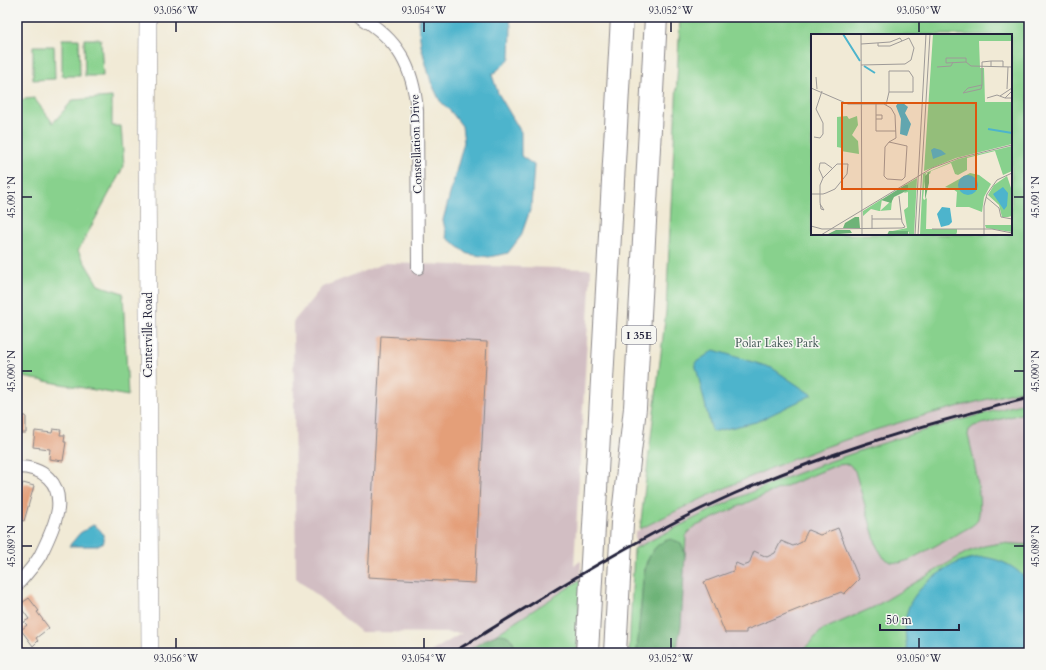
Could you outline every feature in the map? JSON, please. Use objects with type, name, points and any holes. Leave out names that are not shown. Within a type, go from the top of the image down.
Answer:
[{"type":"highway","name":"I 35E","points":[[587,653],[622,17]]},
{"type":"highway","name":"I 35E","points":[[615,653],[622,523],[635,408],[656,17]]},
{"type":"main road","name":"Centerville Road","points":[[148,17],[147,158],[150,653]]},
{"type":"street","name":"Constellation Drive","points":[[360,17],[383,33],[394,45],[406,64],[415,90],[417,110],[418,268]]},
{"type":"street","points":[[17,467],[26,467],[38,470],[48,476],[54,485],[58,510],[48,539],[39,557],[17,585]]},
{"type":"shaded area","points":[[385,263],[591,269],[574,565],[581,561],[580,589],[474,653],[429,653],[462,633],[361,632],[296,578],[293,322],[322,287]]},
{"type":"shaded area","points":[[1029,389],[1029,653],[635,653],[635,532],[713,493],[751,476],[846,439],[931,413]]},
{"type":"green space","name":"Polar Lakes Park","points":[[680,17],[1029,17],[1029,389],[913,419],[868,432],[819,449],[741,481],[640,529],[666,311]]},
{"type":"green space","points":[[62,39],[79,39],[80,76],[62,76]]},
{"type":"green space","points":[[84,39],[101,39],[103,76],[85,76]]},
{"type":"green space","points":[[33,46],[54,46],[55,79],[33,80]]},
{"type":"green space","points":[[112,97],[112,126],[121,126],[124,166],[78,251],[98,285],[123,293],[128,396],[17,376],[17,100],[34,98],[53,123],[73,100]]},
{"type":"green space","points":[[1029,402],[1029,412],[974,426],[969,430],[968,435],[979,491],[980,503],[977,521],[970,527],[909,560],[899,563],[891,562],[884,558],[877,547],[855,471],[849,464],[837,465],[755,499],[692,528],[686,536],[685,556],[684,550],[657,546],[647,561],[644,571],[637,653],[629,653],[634,549],[732,500],[830,461],[962,419]]},
{"type":"green space","points":[[671,539],[681,543],[685,556],[681,626],[676,653],[637,653],[642,587],[646,566],[654,549],[661,543]]},
{"type":"green space","points":[[1001,543],[1029,545],[1029,653],[803,653],[804,649],[822,630],[874,607],[967,552],[984,546]]},
{"type":"green space","points":[[580,580],[577,653],[515,653],[513,641],[508,636],[499,635],[489,639]]},
{"type":"green space","points":[[502,634],[511,639],[515,653],[465,653],[487,639]]},
{"type":"water","points":[[420,17],[509,17],[511,26],[510,59],[492,75],[498,93],[521,132],[521,156],[534,165],[531,207],[521,236],[508,253],[489,257],[468,254],[447,238],[443,220],[464,142],[462,126],[440,101],[431,82],[421,46],[418,22]]},
{"type":"water","points":[[714,350],[772,368],[812,395],[756,422],[712,432],[695,363]]},
{"type":"water","points":[[93,525],[101,531],[104,542],[96,546],[69,546],[80,533]]},
{"type":"water","points":[[983,557],[997,560],[1009,565],[1020,573],[1029,583],[1029,653],[908,653],[905,635],[906,615],[914,597],[931,579],[952,565],[965,560]]},
{"type":"building","points":[[381,336],[487,342],[475,583],[368,577]]},
{"type":"building","points":[[17,416],[26,416],[26,433],[17,433]]},
{"type":"building","points":[[53,429],[61,430],[60,435],[65,435],[64,442],[66,442],[63,461],[49,459],[50,449],[33,447],[35,431],[52,433]]},
{"type":"building","points":[[23,483],[34,486],[24,521],[17,519],[17,500],[19,498]]},
{"type":"building","points":[[838,528],[859,579],[844,594],[841,592],[746,630],[746,633],[725,633],[704,582],[733,571],[736,563],[743,566],[749,564],[754,551],[767,557],[775,553],[781,541],[793,546],[802,542],[808,530],[820,535]]},
{"type":"building","points":[[29,598],[49,628],[36,638],[38,641],[33,646],[21,630],[27,625],[24,622],[29,619],[19,605]]},
{"type":"building","points":[[17,643],[28,652],[17,653]]},
{"type":"railway","points":[[452,653],[639,541],[703,508],[743,490],[782,474],[863,445],[945,420],[1029,398]]}]
